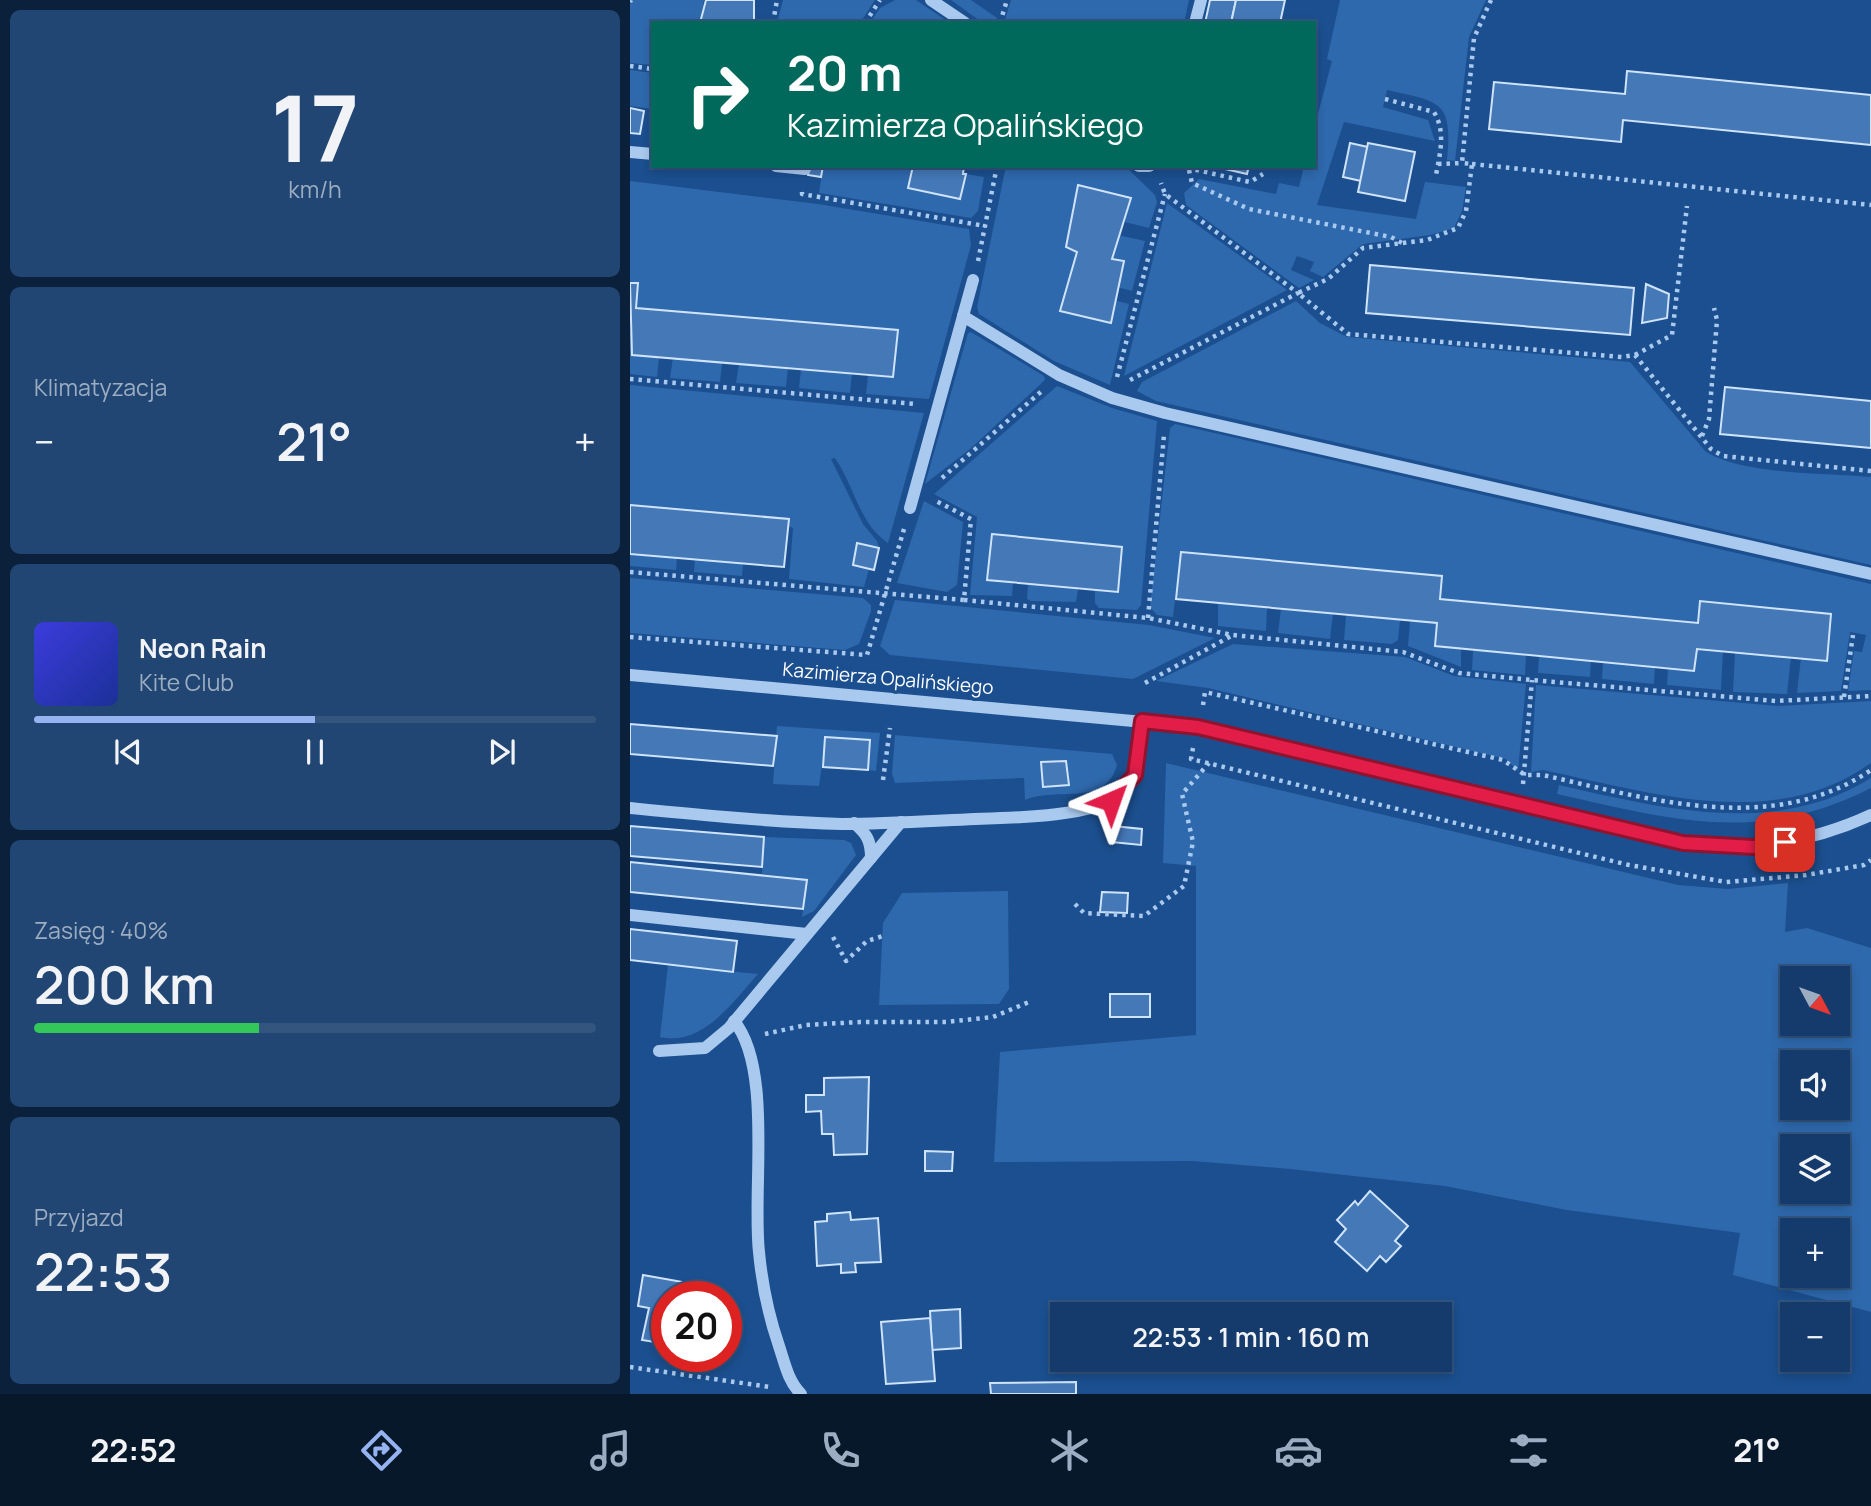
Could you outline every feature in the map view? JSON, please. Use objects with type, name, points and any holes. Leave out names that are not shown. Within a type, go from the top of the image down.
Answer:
[{"type":"street","points":[[931,0],[962,21]]},
{"type":"street","points":[[1195,21],[1200,0]]},
{"type":"street","points":[[630,152],[651,154]]},
{"type":"street","points":[[795,168],[805,169]]},
{"type":"street","points":[[911,508],[918,493],[973,280]]},
{"type":"street","points":[[963,316],[1059,375],[1165,413],[1871,574]]},
{"type":"street","name":"Kazimierza Opalińskiego","points":[[630,675],[1198,727],[1683,843],[1754,847],[1808,839],[1835,832],[1871,815]]},
{"type":"street","points":[[630,808],[761,820],[854,823],[1025,818],[1111,801],[1135,775],[1142,721]]},
{"type":"street","points":[[659,1051],[705,1048],[734,1021],[901,822]]},
{"type":"street","points":[[854,823],[866,833],[871,845],[871,858]]},
{"type":"street","points":[[630,915],[807,934]]},
{"type":"street","points":[[734,1021],[749,1049],[758,1118],[758,1251],[772,1326],[796,1389]]},
{"type":"path","points":[[773,21],[777,0]]},
{"type":"path","points":[[866,21],[880,0]]},
{"type":"path","points":[[1001,21],[1007,0]]},
{"type":"path","points":[[1462,163],[1474,38],[1491,0]]},
{"type":"path","points":[[630,66],[651,69]]},
{"type":"path","points":[[1385,99],[1434,112],[1440,122],[1436,175]]},
{"type":"path","points":[[1438,164],[1462,163],[1871,205]]},
{"type":"path","points":[[1113,393],[1298,292],[1328,279],[1363,248],[1427,240],[1458,228],[1466,211],[1472,164]]},
{"type":"path","points":[[978,261],[997,168]]},
{"type":"path","points":[[1184,168],[1250,182],[1263,174]]},
{"type":"path","points":[[1189,170],[1192,183],[1249,209],[1391,237],[1403,243]]},
{"type":"path","points":[[1154,171],[1165,194],[1298,292],[1349,334],[1622,357],[1635,355],[1672,335],[1687,206]]},
{"type":"path","points":[[1113,393],[1165,194]]},
{"type":"path","points":[[828,199],[985,226]]},
{"type":"path","points":[[1702,436],[1709,419],[1717,320],[1714,308]]},
{"type":"path","points":[[1635,355],[1711,449],[1723,456],[1871,471]]},
{"type":"path","points":[[964,600],[971,519],[918,493],[975,452],[1059,375]]},
{"type":"path","points":[[630,379],[900,403]]},
{"type":"path","points":[[1148,618],[1165,413]]},
{"type":"path","points":[[630,637],[867,655],[897,555]]},
{"type":"path","points":[[630,572],[1148,618],[1233,635],[1403,652],[1459,673],[1776,701],[1871,696]]},
{"type":"path","points":[[1144,683],[1233,635]]},
{"type":"path","points":[[1844,697],[1853,635]]},
{"type":"path","points":[[1532,680],[1525,775],[1543,775],[1691,806],[1741,808],[1812,797],[1840,788],[1871,770]]},
{"type":"path","points":[[883,780],[890,728]]},
{"type":"path","points":[[1076,904],[1084,913],[1144,916],[1184,887],[1193,842],[1182,794],[1209,763]]},
{"type":"path","points":[[827,928],[846,961],[867,941],[883,936]]},
{"type":"path","points":[[745,1039],[806,1026],[860,1022],[946,1022],[993,1017],[1029,1002]]},
{"type":"path","points":[[630,1367],[796,1389]]},
{"type":"shaded area","points":[[630,0],[704,0],[700,21],[651,21],[651,65],[630,63]]},
{"type":"shaded area","points":[[783,0],[875,0],[861,21],[778,21]]},
{"type":"shaded area","points":[[895,0],[916,0],[947,21],[871,21],[880,8]]},
{"type":"shaded area","points":[[951,0],[971,0],[997,18],[996,21],[980,21]]},
{"type":"shaded area","points":[[1011,0],[1189,0],[1184,21],[1005,21]]},
{"type":"shaded area","points":[[1340,0],[1486,0],[1469,37],[1455,161],[1447,160],[1448,125],[1439,107],[1420,98],[1387,90],[1383,107],[1428,120],[1435,141],[1344,122],[1317,205],[1416,219],[1425,182],[1466,187],[1462,211],[1454,228],[1430,235],[1363,244],[1323,277],[1310,271],[1314,262],[1297,256],[1291,270],[1314,280],[1299,288],[1186,205],[1184,193],[1199,179],[1276,194],[1279,183],[1299,187],[1304,168],[1316,168],[1316,121],[1332,61],[1327,59]]},
{"type":"shaded area","points":[[630,70],[651,73],[651,109],[630,106]]},
{"type":"shaded area","points":[[823,168],[913,168],[908,188],[960,199],[966,174],[984,177],[978,211],[971,218],[819,193]]},
{"type":"shaded area","points":[[1006,168],[1127,168],[1155,195],[1157,202],[1149,228],[1125,222],[1130,198],[1078,186],[1072,209],[1075,210],[1066,247],[1077,252],[1060,311],[1111,323],[1117,301],[1129,304],[1110,385],[1054,361],[979,314],[977,307]]},
{"type":"shaded area","points":[[630,181],[818,204],[969,229],[971,245],[929,399],[866,394],[868,375],[897,330],[636,308],[638,284],[630,283]]},
{"type":"shaded area","points":[[1167,203],[1287,290],[1124,376]]},
{"type":"shaded area","points":[[1118,235],[1145,241],[1132,291],[1117,287],[1124,262],[1112,259]]},
{"type":"shaded area","points":[[1296,301],[1320,323],[1347,337],[1630,362],[1706,452],[1722,460],[1763,469],[1871,477],[1871,565],[1156,401],[1137,391],[1142,382]]},
{"type":"shaded area","points":[[630,331],[634,332],[632,355],[659,357],[657,377],[630,374]]},
{"type":"shaded area","points":[[971,332],[1044,376],[1045,380],[970,449],[925,484],[968,333]]},
{"type":"shaded area","points":[[673,358],[722,363],[720,382],[670,378]]},
{"type":"shaded area","points":[[739,364],[788,368],[786,387],[736,383]]},
{"type":"shaded area","points":[[801,369],[852,373],[850,393],[799,388]]},
{"type":"shaded area","points":[[630,385],[924,413],[888,543],[870,526],[842,469],[835,458],[831,459],[863,524],[877,541],[879,548],[857,544],[853,565],[869,569],[864,587],[789,579],[793,528],[788,526],[630,505]]},
{"type":"shaded area","points":[[1057,386],[1112,408],[1157,421],[1141,605],[1137,610],[1099,608],[1095,603],[1095,590],[1118,592],[1122,547],[992,534],[987,580],[1013,583],[1012,596],[970,595],[977,517],[934,494]]},
{"type":"shaded area","points":[[1175,424],[1871,584],[1871,690],[1848,691],[1854,651],[1862,652],[1866,635],[1850,632],[1841,691],[1797,693],[1801,658],[1827,660],[1831,614],[1700,601],[1698,623],[1440,599],[1442,576],[1181,552],[1173,617],[1157,615],[1150,607],[1170,428]]},
{"type":"shaded area","points":[[924,501],[963,522],[957,585],[947,592],[897,583]]},
{"type":"shaded area","points":[[630,554],[677,558],[676,570],[630,566]]},
{"type":"shaded area","points":[[695,559],[743,564],[742,576],[694,572]]},
{"type":"shaded area","points":[[630,578],[863,598],[871,605],[871,611],[859,644],[845,650],[630,633]]},
{"type":"shaded area","points":[[1028,584],[1078,589],[1076,602],[1031,601],[1027,599]]},
{"type":"shaded area","points":[[895,600],[1149,625],[1215,638],[1133,679],[890,655],[880,646]]},
{"type":"shaded area","points":[[1218,603],[1267,608],[1266,631],[1218,626]]},
{"type":"shaded area","points":[[1281,609],[1333,614],[1330,639],[1278,633]]},
{"type":"shaded area","points":[[1346,615],[1400,620],[1398,640],[1392,644],[1344,640]]},
{"type":"shaded area","points":[[1410,621],[1437,623],[1435,646],[1461,649],[1461,667],[1408,646]]},
{"type":"shaded area","points":[[1233,644],[1405,657],[1454,676],[1526,684],[1518,771],[1506,759],[1208,688],[1156,681]]},
{"type":"shaded area","points":[[1697,649],[1723,651],[1721,690],[1667,685],[1668,668],[1694,670]]},
{"type":"shaded area","points":[[1473,650],[1526,655],[1525,675],[1472,670]]},
{"type":"shaded area","points":[[1735,652],[1791,657],[1787,694],[1733,692]]},
{"type":"shaded area","points":[[1539,656],[1591,661],[1590,677],[1538,673]]},
{"type":"shaded area","points":[[1603,662],[1655,667],[1654,684],[1602,679]]},
{"type":"shaded area","points":[[1536,685],[1778,706],[1871,701],[1871,763],[1833,784],[1794,797],[1752,802],[1667,796],[1543,770],[1531,772]]},
{"type":"shaded area","points":[[777,726],[880,733],[876,771],[868,770],[870,740],[826,737],[819,786],[773,784]]},
{"type":"shaded area","points":[[895,735],[1112,754],[1117,765],[1111,778],[1102,787],[1091,791],[1038,796],[1025,800],[1024,778],[895,783],[892,774]]},
{"type":"shaded area","points":[[1166,763],[1678,885],[1728,889],[1788,883],[1785,932],[1807,928],[1871,948],[1871,1312],[1850,1306],[1850,1302],[1834,1302],[1781,1288],[1850,1288],[1850,1218],[1780,1218],[1780,1288],[1733,1275],[1740,1233],[1567,1210],[1445,1186],[1290,1169],[1193,1161],[994,1162],[1000,1052],[1196,1035],[1196,866],[1163,863]]},
{"type":"shaded area","points":[[1871,778],[1871,788],[1830,806],[1791,817],[1753,822],[1677,819],[1557,794],[1559,785],[1677,809],[1757,813],[1796,808],[1834,796]]},
{"type":"shaded area","points":[[764,837],[844,840],[851,843],[856,855],[814,911],[802,917],[807,880],[762,875]]},
{"type":"shaded area","points":[[1008,891],[1009,989],[999,1004],[879,1005],[883,923],[902,893]]},
{"type":"shaded area","points":[[668,965],[758,974],[727,1009],[703,1029],[675,1038],[660,1037]]},
{"type":"building","points":[[706,0],[754,0],[754,21],[701,21]]},
{"type":"building","points":[[1210,0],[1236,0],[1231,21],[1205,21]]},
{"type":"building","points":[[1236,0],[1285,0],[1280,21],[1231,21]]},
{"type":"building","points":[[1627,71],[1871,95],[1871,145],[1623,120],[1621,142],[1489,129],[1494,82],[1625,94]]},
{"type":"building","points":[[630,108],[644,111],[640,134],[630,133]]},
{"type":"building","points":[[1350,143],[1368,147],[1361,181],[1343,177]]},
{"type":"building","points":[[1368,143],[1415,152],[1405,201],[1358,192]]},
{"type":"building","points":[[809,168],[823,168],[821,177],[808,175]]},
{"type":"building","points":[[913,168],[964,168],[963,174],[966,174],[960,199],[908,188]]},
{"type":"building","points":[[1221,168],[1248,168],[1247,174]]},
{"type":"building","points":[[1078,185],[1131,198],[1112,259],[1124,261],[1111,323],[1060,311],[1077,252],[1066,247]]},
{"type":"building","points":[[1370,265],[1634,288],[1630,335],[1366,313]]},
{"type":"building","points":[[630,283],[638,283],[636,308],[898,330],[893,377],[632,355]]},
{"type":"building","points":[[1646,284],[1669,294],[1667,318],[1642,323]]},
{"type":"building","points":[[1725,387],[1871,401],[1871,448],[1720,434]]},
{"type":"building","points":[[630,505],[789,519],[784,567],[630,554]]},
{"type":"building","points":[[992,534],[1122,547],[1118,592],[987,580]]},
{"type":"building","points":[[857,543],[879,548],[874,570],[853,565]]},
{"type":"building","points":[[1181,552],[1442,576],[1440,599],[1698,623],[1700,601],[1831,614],[1827,661],[1697,649],[1694,671],[1435,646],[1437,623],[1176,599]]},
{"type":"building","points":[[630,724],[777,736],[773,766],[630,754]]},
{"type":"building","points":[[825,737],[870,740],[868,770],[823,767]]},
{"type":"building","points":[[1066,761],[1069,785],[1043,787],[1041,762]]},
{"type":"building","points":[[630,826],[764,837],[762,867],[630,856]]},
{"type":"building","points":[[1113,826],[1142,829],[1141,845],[1112,842]]},
{"type":"building","points":[[630,862],[807,880],[803,909],[630,892]]},
{"type":"building","points":[[1102,892],[1128,893],[1127,913],[1100,912]]},
{"type":"building","points":[[630,929],[737,941],[733,972],[630,960]]},
{"type":"building","points":[[1110,994],[1150,994],[1150,1017],[1110,1017]]},
{"type":"building","points":[[869,1077],[867,1154],[834,1155],[833,1134],[822,1134],[821,1111],[806,1112],[806,1095],[824,1095],[824,1078]]},
{"type":"building","points":[[925,1151],[953,1152],[952,1171],[925,1171]]},
{"type":"building","points":[[1370,1191],[1408,1226],[1395,1241],[1401,1246],[1386,1262],[1380,1256],[1367,1271],[1335,1242],[1346,1229],[1337,1220],[1355,1201],[1358,1205]]},
{"type":"building","points":[[850,1212],[851,1220],[878,1218],[881,1262],[855,1263],[856,1272],[841,1273],[841,1264],[817,1266],[815,1222],[827,1221],[827,1214]]},
{"type":"building","points":[[643,1275],[677,1281],[651,1281],[651,1341],[642,1340],[649,1308],[638,1306]]},
{"type":"building","points":[[960,1309],[961,1348],[932,1350],[930,1311]]},
{"type":"building","points":[[930,1318],[935,1381],[886,1384],[881,1322]]},
{"type":"building","points":[[1076,1382],[1076,1394],[991,1394],[990,1383]]},
{"type":"route","points":[[1111,801],[1135,775],[1142,721],[1198,727],[1683,843],[1754,847],[1785,842]]}]
